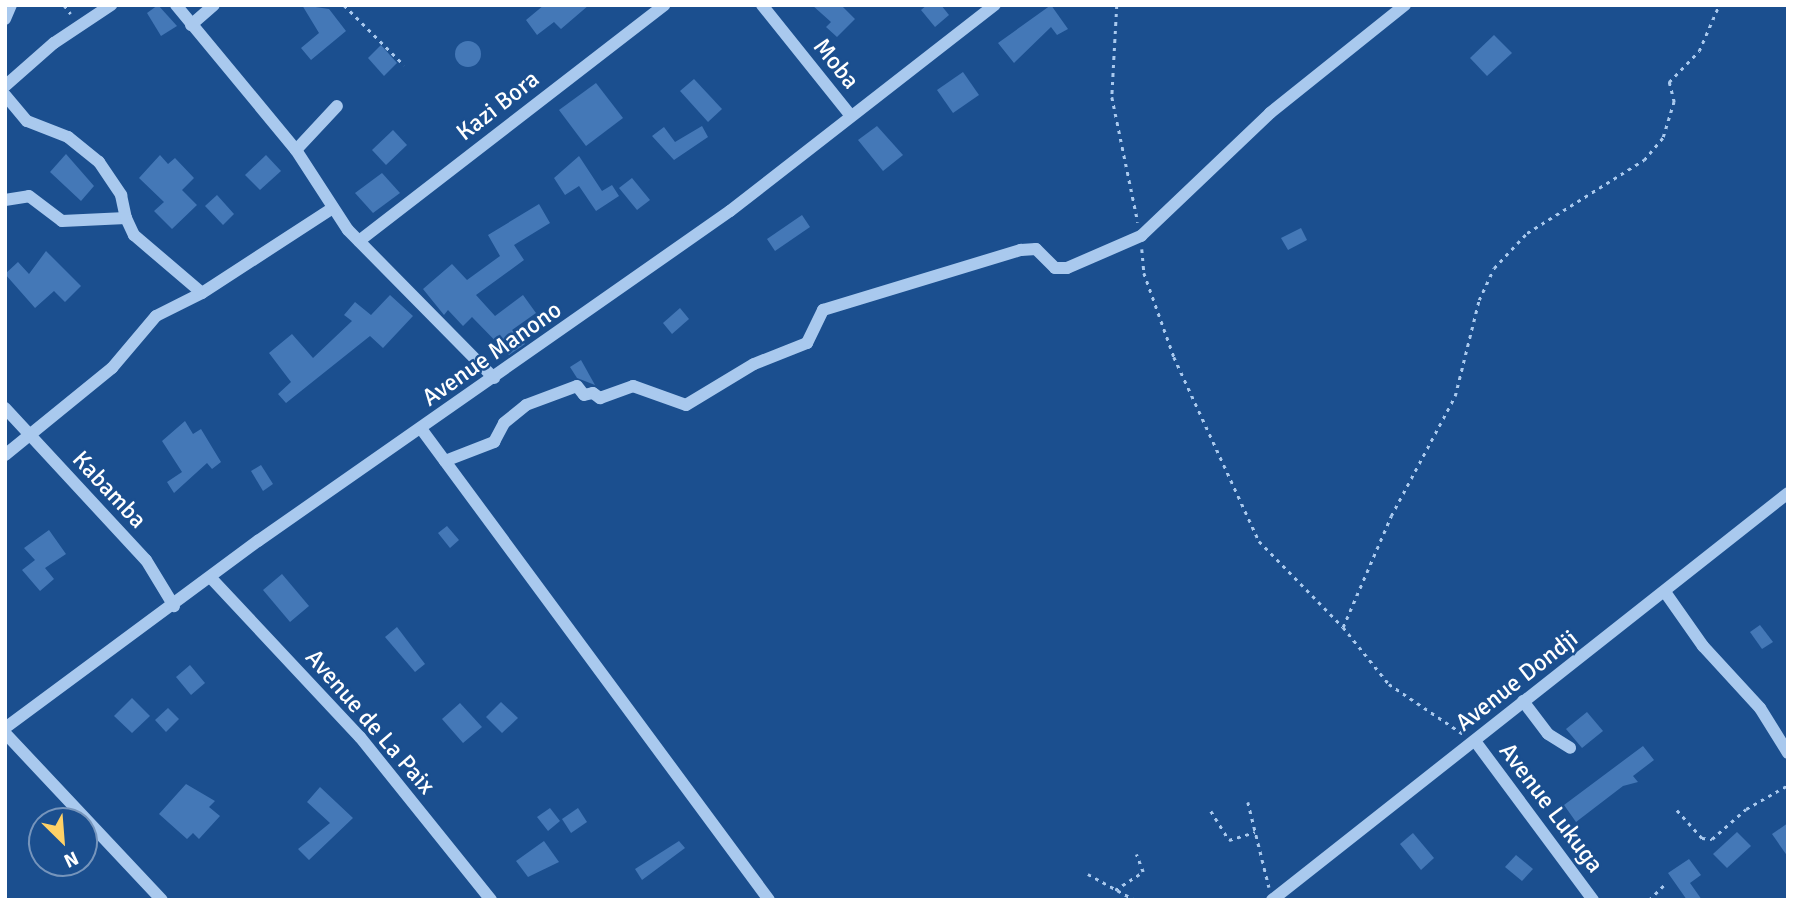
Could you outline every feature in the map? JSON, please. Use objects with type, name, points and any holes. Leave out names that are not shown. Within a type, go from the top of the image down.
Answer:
[{"type":"street","points":[[5,19],[11,5]]},
{"type":"street","points":[[5,86],[111,5]]},
{"type":"street","points":[[176,5],[296,150],[333,208],[359,241],[494,378]]},
{"type":"street","points":[[191,25],[214,5]]},
{"type":"street","name":"Kazi Bora","points":[[359,241],[664,5]]},
{"type":"street","name":"Moba","points":[[762,5],[851,116]]},
{"type":"street","name":"Avenue Manono","points":[[5,730],[211,578],[730,212],[995,5]]},
{"type":"street","points":[[445,461],[494,442],[504,423],[526,405],[577,386],[584,396],[593,393],[600,398],[633,386],[686,405],[754,364],[807,343],[814,318],[832,306],[1021,250],[1036,249],[1055,268],[1067,268],[1141,236],[1270,113],[1405,5]]},
{"type":"street","points":[[5,95],[27,121],[68,137],[99,162],[121,194],[126,218],[134,235],[202,293]]},
{"type":"street","points":[[296,150],[337,106]]},
{"type":"street","points":[[5,200],[29,197],[62,221],[126,218]]},
{"type":"street","points":[[5,455],[111,369],[156,316],[202,293],[333,208]]},
{"type":"street","name":"Kabamba","points":[[5,408],[146,560],[174,606]]},
{"type":"street","points":[[422,429],[769,900]]},
{"type":"street","name":"Avenue Dondji","points":[[1276,899],[1788,494]]},
{"type":"street","name":"Avenue de La Paix","points":[[211,578],[360,737],[491,900]]},
{"type":"street","points":[[1665,592],[1703,646],[1760,708],[1788,752]]},
{"type":"street","points":[[1523,701],[1548,734],[1570,748]]},
{"type":"street","points":[[5,730],[162,900]]},
{"type":"street","name":"Avenue Lukuga","points":[[1475,741],[1593,900]]},
{"type":"path","points":[[344,5],[404,65]]},
{"type":"path","points":[[1117,5],[1112,97],[1141,236],[1144,273],[1156,310],[1259,541],[1343,627],[1389,684],[1430,716],[1475,741]]},
{"type":"path","points":[[1343,627],[1391,516],[1455,396],[1479,300],[1493,268],[1527,233],[1644,160],[1663,137],[1674,102],[1669,82],[1699,51],[1719,5]]},
{"type":"path","points":[[1677,810],[1702,838],[1712,839],[1746,809],[1788,785]]},
{"type":"path","points":[[1248,802],[1268,885],[1276,899]]},
{"type":"path","points":[[1211,811],[1229,841],[1255,832]]},
{"type":"path","points":[[1115,890],[1143,872],[1136,853]]},
{"type":"path","points":[[1088,874],[1135,900]]},
{"type":"path","points":[[1648,900],[1666,883]]},
{"type":"building","points":[[158,5],[177,26],[161,36],[147,13]]},
{"type":"building","points":[[302,5],[329,9],[346,31],[311,60],[301,48],[319,33]]},
{"type":"building","points":[[544,5],[589,5],[561,29],[554,22],[537,35],[526,20]]},
{"type":"building","points":[[812,5],[841,5],[855,19],[837,37],[826,27],[831,22]]},
{"type":"building","points":[[927,5],[941,5],[949,15],[935,27],[921,10]]},
{"type":"building","points":[[1051,5],[1068,29],[1057,35],[1051,27],[1014,63],[998,43]]},
{"type":"building","points":[[1494,35],[1512,53],[1487,76],[1470,58]]},
{"type":"building","points":[[468,41],[478,44],[481,54],[478,64],[468,67],[458,64],[455,54],[458,44]]},
{"type":"building","points":[[381,45],[397,63],[384,76],[368,58]]},
{"type":"building","points":[[963,72],[979,95],[953,113],[937,90]]},
{"type":"building","points":[[694,79],[722,109],[708,122],[680,91]]},
{"type":"building","points":[[596,83],[623,118],[586,146],[559,110]]},
{"type":"building","points":[[702,126],[708,137],[674,160],[652,136],[664,127],[675,142]]},
{"type":"building","points":[[877,126],[903,155],[883,171],[858,140]]},
{"type":"building","points":[[393,130],[407,145],[386,165],[372,150]]},
{"type":"building","points":[[66,154],[94,186],[81,201],[50,172]]},
{"type":"building","points":[[160,155],[168,164],[175,158],[194,178],[182,190],[197,205],[172,229],[154,211],[164,202],[139,178]]},
{"type":"building","points":[[266,155],[281,171],[260,190],[245,175]]},
{"type":"building","points":[[579,156],[602,191],[612,185],[619,196],[596,211],[579,186],[565,195],[554,178]]},
{"type":"building","points":[[382,173],[400,193],[373,213],[355,193]]},
{"type":"building","points":[[632,178],[650,200],[637,210],[619,188]]},
{"type":"building","points":[[217,195],[234,214],[223,225],[205,206]]},
{"type":"building","points":[[539,204],[550,223],[514,245],[524,260],[476,295],[495,316],[523,295],[536,313],[512,330],[525,344],[509,355],[472,317],[463,326],[448,310],[444,315],[423,289],[452,264],[467,280],[500,256],[488,235]]},
{"type":"building","points":[[802,215],[810,227],[775,251],[767,239]]},
{"type":"building","points":[[1301,228],[1307,240],[1288,250],[1281,238]]},
{"type":"building","points":[[46,251],[81,286],[65,302],[54,291],[35,308],[5,274],[18,262],[29,274]]},
{"type":"building","points":[[390,295],[413,316],[383,348],[370,336],[286,403],[278,394],[291,382],[269,353],[292,334],[313,358],[352,321],[344,315],[355,302],[371,315]]},
{"type":"building","points":[[680,308],[689,319],[672,334],[663,323]]},
{"type":"building","points":[[581,360],[595,385],[577,378],[570,367]]},
{"type":"building","points":[[185,421],[193,434],[201,429],[221,462],[212,469],[207,463],[174,493],[167,482],[182,472],[162,441]]},
{"type":"building","points":[[261,465],[273,484],[263,491],[251,471]]},
{"type":"building","points":[[447,526],[459,540],[450,548],[438,533]]},
{"type":"building","points":[[49,530],[66,554],[45,568],[54,579],[40,591],[22,570],[35,560],[24,548]]},
{"type":"building","points":[[282,574],[309,606],[290,622],[263,590]]},
{"type":"building","points":[[1760,625],[1773,642],[1762,649],[1750,632]]},
{"type":"building","points":[[397,627],[425,664],[415,672],[385,637]]},
{"type":"building","points":[[190,665],[205,683],[191,695],[176,677]]},
{"type":"building","points":[[132,698],[150,716],[132,733],[114,716]]},
{"type":"building","points":[[501,702],[518,718],[502,733],[486,717]]},
{"type":"building","points":[[460,703],[482,727],[463,743],[442,719]]},
{"type":"building","points":[[168,708],[179,719],[166,732],[155,720]]},
{"type":"building","points":[[1587,712],[1603,731],[1582,748],[1566,729]]},
{"type":"building","points":[[1643,746],[1654,760],[1633,776],[1638,782],[1623,786],[1576,822],[1564,805]]},
{"type":"building","points":[[186,784],[215,801],[209,807],[220,816],[199,839],[193,833],[187,839],[159,814]]},
{"type":"building","points":[[320,787],[353,818],[309,860],[298,849],[330,823],[307,802]]},
{"type":"building","points":[[550,808],[560,821],[548,831],[537,817]]},
{"type":"building","points":[[578,808],[587,822],[571,833],[562,819]]},
{"type":"building","points":[[1788,823],[1788,857],[1772,834]]},
{"type":"building","points":[[1737,832],[1751,846],[1727,868],[1713,854]]},
{"type":"building","points":[[1413,833],[1434,858],[1421,870],[1400,844]]},
{"type":"building","points":[[544,841],[559,862],[528,877],[516,861]]},
{"type":"building","points":[[679,841],[685,848],[642,880],[635,869]]},
{"type":"building","points":[[1516,855],[1533,869],[1522,881],[1505,867]]},
{"type":"building","points":[[1689,859],[1701,875],[1690,883],[1702,900],[1687,900],[1668,873]]}]
